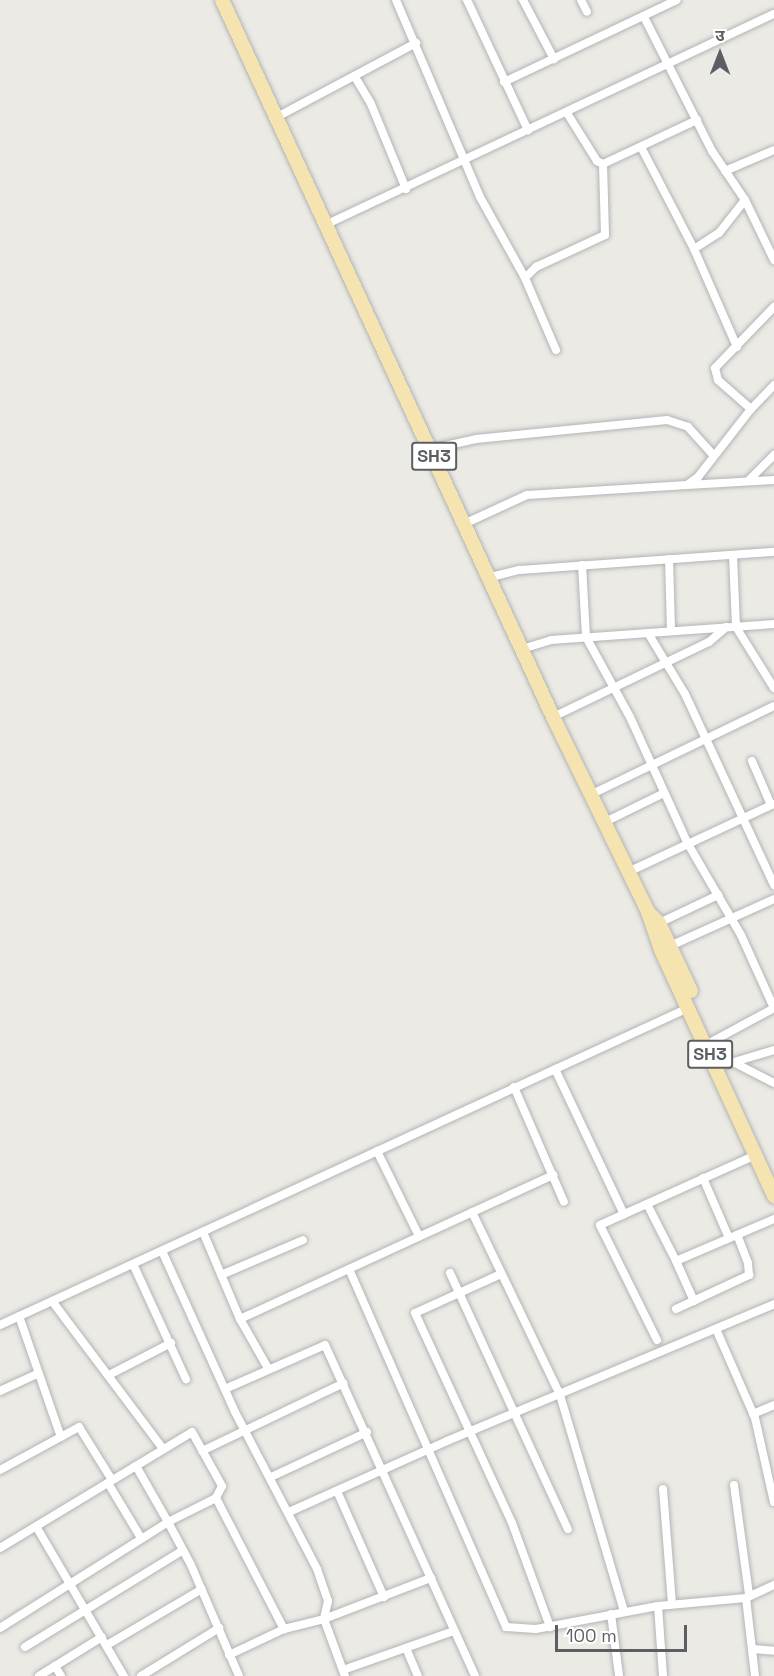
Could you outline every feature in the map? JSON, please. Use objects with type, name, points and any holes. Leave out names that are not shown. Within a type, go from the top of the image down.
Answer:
[{"type":"main road","name":"SH3","points":[[222,0],[275,118],[491,577],[553,717],[655,925],[688,1008],[774,1196]]},
{"type":"main road","name":"SH3","points":[[655,925],[670,946],[713,1041],[728,1063],[774,1176]]},
{"type":"street","points":[[396,0],[488,214],[525,278],[556,350]]},
{"type":"street","points":[[467,0],[528,130]]},
{"type":"street","points":[[523,0],[554,59]]},
{"type":"street","points":[[581,0],[587,12]]},
{"type":"street","points":[[504,81],[677,0]]},
{"type":"street","points":[[325,225],[466,162],[528,130],[774,14]]},
{"type":"street","points":[[644,17],[725,171],[745,200],[774,260]]},
{"type":"street","points":[[275,118],[416,43]]},
{"type":"street","points":[[355,77],[376,114],[406,189]]},
{"type":"street","points":[[567,113],[597,161],[603,164]]},
{"type":"street","points":[[603,164],[698,120]]},
{"type":"street","points":[[641,147],[694,249],[737,347]]},
{"type":"street","points":[[725,171],[774,150]]},
{"type":"street","points":[[525,278],[536,267],[605,235],[603,164]]},
{"type":"street","points":[[694,249],[719,233],[745,200]]},
{"type":"street","points":[[751,409],[715,374],[720,362],[774,307]]},
{"type":"street","points":[[687,485],[698,477],[751,409],[774,386]]},
{"type":"street","points":[[431,449],[476,439],[667,420],[688,427],[713,455]]},
{"type":"street","points":[[748,481],[774,455]]},
{"type":"street","points":[[466,523],[527,495],[774,480]]},
{"type":"street","points":[[491,577],[520,570],[774,552]]},
{"type":"street","points":[[733,555],[736,627],[774,688]]},
{"type":"street","points":[[669,559],[671,630]]},
{"type":"street","points":[[582,565],[586,637],[615,687],[688,844],[731,918],[774,1008],[713,1041]]},
{"type":"street","points":[[522,649],[552,640],[774,624]]},
{"type":"street","points":[[553,717],[716,638],[726,627]]},
{"type":"street","points":[[648,633],[707,739],[774,885]]},
{"type":"street","points":[[590,795],[774,706]]},
{"type":"street","points":[[628,872],[772,804],[752,761]]},
{"type":"street","points":[[603,823],[664,793]]},
{"type":"street","points":[[655,925],[718,895]]},
{"type":"street","points":[[670,946],[774,899]]},
{"type":"street","points":[[0,1325],[688,1008]]},
{"type":"street","points":[[728,1063],[774,1050]]},
{"type":"street","points":[[728,1063],[774,1083]]},
{"type":"street","points":[[555,1069],[624,1214]]},
{"type":"street","points":[[514,1087],[564,1202]]},
{"type":"street","points":[[377,1151],[419,1236]]},
{"type":"street","points":[[657,1340],[600,1224],[756,1155]]},
{"type":"street","points":[[240,1319],[553,1175]]},
{"type":"street","points":[[676,1308],[749,1275],[748,1263],[703,1178]]},
{"type":"street","points":[[647,1204],[694,1301]]},
{"type":"street","points":[[472,1212],[560,1395],[624,1611]]},
{"type":"street","points":[[676,1261],[774,1219]]},
{"type":"street","points":[[203,1232],[240,1319],[268,1368]]},
{"type":"street","points":[[221,1275],[303,1240]]},
{"type":"street","points":[[162,1251],[225,1389],[271,1476],[326,1589],[328,1608],[324,1619],[344,1673],[454,1630]]},
{"type":"street","points":[[133,1264],[186,1379]]},
{"type":"street","points":[[349,1269],[499,1619],[513,1630],[550,1627],[624,1611],[672,1604],[748,1597],[774,1585]]},
{"type":"street","points":[[450,1273],[513,1414],[568,1529]]},
{"type":"street","points":[[501,1274],[416,1313],[512,1523],[550,1627]]},
{"type":"street","points":[[52,1301],[164,1449]]},
{"type":"street","points":[[289,1512],[427,1450],[774,1304]]},
{"type":"street","points":[[19,1316],[36,1374],[61,1437]]},
{"type":"street","points":[[716,1329],[753,1414],[774,1502]]},
{"type":"street","points":[[109,1375],[171,1343]]},
{"type":"street","points":[[225,1389],[268,1368],[325,1345],[367,1431],[475,1676]]},
{"type":"street","points":[[0,1391],[36,1374]]},
{"type":"street","points":[[202,1451],[344,1383]]},
{"type":"street","points":[[753,1414],[774,1405]]},
{"type":"street","points":[[0,1470],[79,1427],[141,1538]]},
{"type":"street","points":[[271,1476],[367,1431]]},
{"type":"street","points":[[0,1548],[37,1528],[192,1432],[222,1486],[216,1498],[141,1538],[0,1628]]},
{"type":"street","points":[[136,1466],[202,1589],[237,1675]]},
{"type":"street","points":[[734,1485],[755,1676]]},
{"type":"street","points":[[663,1489],[672,1604]]},
{"type":"street","points":[[337,1491],[384,1597]]},
{"type":"street","points":[[216,1498],[284,1629]]},
{"type":"street","points":[[37,1528],[124,1676]]},
{"type":"street","points":[[24,1647],[183,1550]]},
{"type":"street","points":[[230,1655],[284,1629],[324,1619],[431,1578]]},
{"type":"street","points":[[39,1676],[202,1589]]},
{"type":"street","points":[[658,1606],[663,1676]]},
{"type":"street","points":[[611,1614],[619,1676]]},
{"type":"street","points":[[141,1676],[219,1628]]},
{"type":"street","points":[[406,1648],[418,1676]]},
{"type":"street","points":[[753,1649],[774,1651]]},
{"type":"street","points":[[55,1666],[61,1676]]}]
